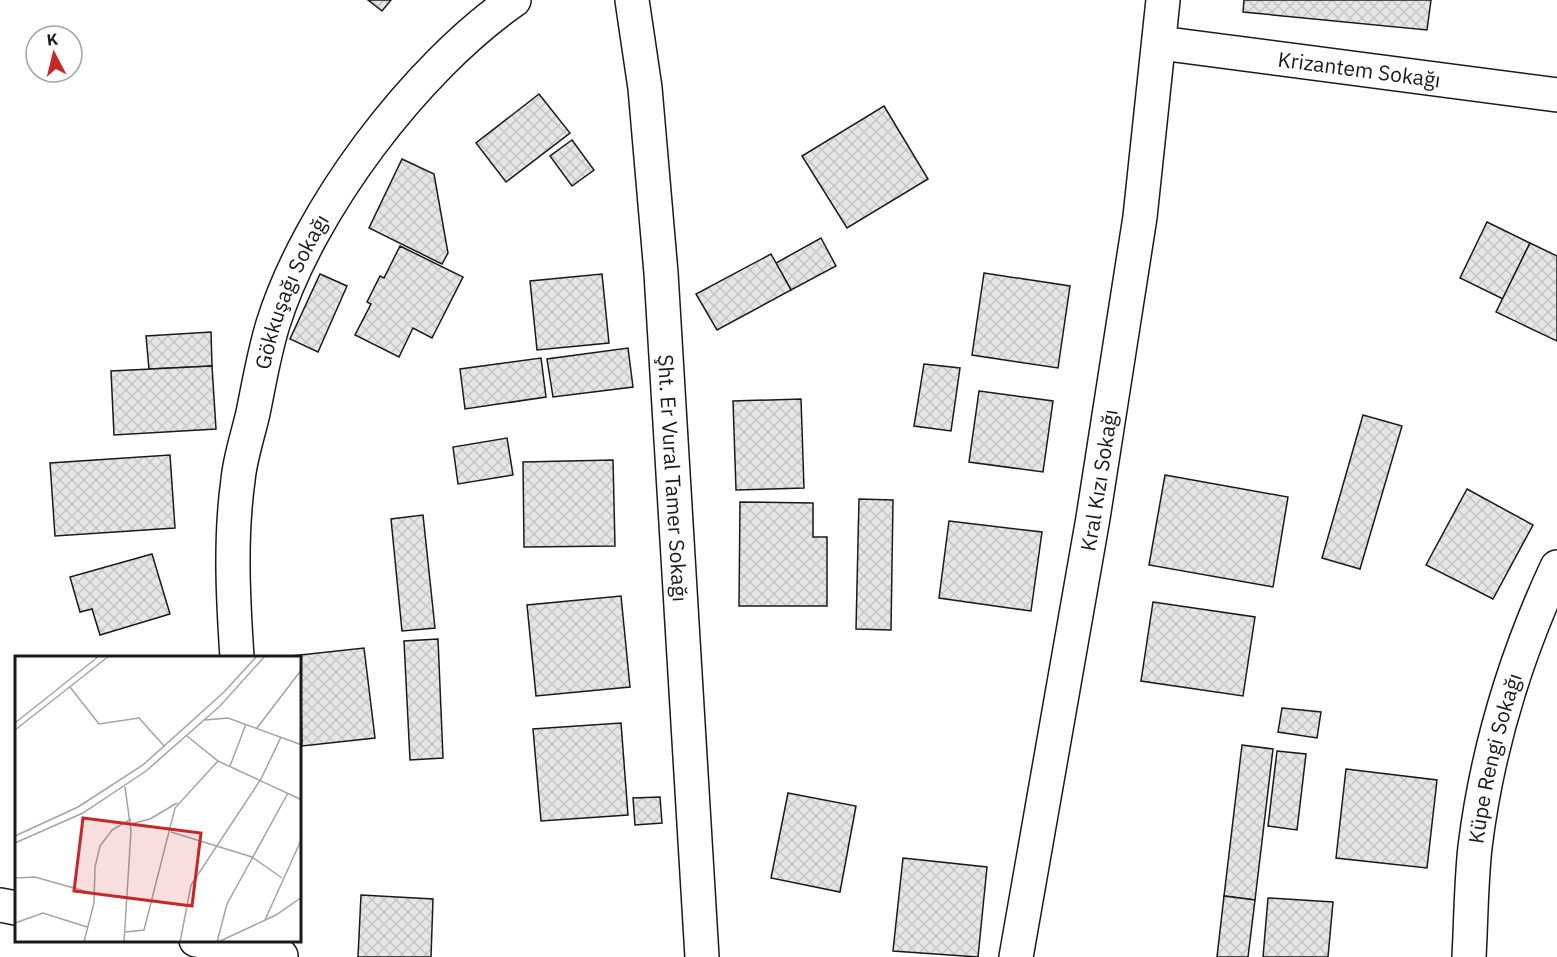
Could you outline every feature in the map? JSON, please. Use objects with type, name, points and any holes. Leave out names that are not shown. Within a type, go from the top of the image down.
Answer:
[{"type":"street","name":"Gökkuşağı Sokağı","points":[[237,656],[234,529],[238,478],[273,325],[295,268],[351,171],[404,103],[469,36],[514,0]]},
{"type":"street","name":"Şht. Er Vural Tamer Sokağı","points":[[633,0],[645,88],[661,273],[702,957]]},
{"type":"street","name":"Kral Kızı Sokağı","points":[[1016,957],[1093,518],[1140,216],[1161,43],[1163,0]]},
{"type":"street","name":"Krizantem Sokağı","points":[[1161,43],[1557,95]]},
{"type":"street","name":"Küpe Rengi Sokağı","points":[[1468,957],[1475,848],[1486,780],[1508,692],[1557,567]]},
{"type":"street","points":[[0,905],[15,908]]},
{"type":"street","points":[[211,942],[280,951]]},
{"type":"building","points":[[368,0],[391,0],[382,11]]},
{"type":"building","points":[[1244,0],[1431,0],[1427,30],[1243,12]]},
{"type":"building","points":[[539,94],[570,133],[506,182],[476,143]]},
{"type":"building","points":[[884,106],[928,179],[847,228],[802,156]]},
{"type":"building","points":[[572,140],[594,170],[572,186],[550,156]]},
{"type":"building","points":[[402,159],[434,174],[448,253],[442,264],[369,228]]},
{"type":"building","points":[[1487,222],[1530,243],[1503,299],[1460,278]]},
{"type":"building","points":[[821,238],[836,266],[791,290],[776,263]]},
{"type":"building","points":[[1530,243],[1557,256],[1557,341],[1496,312]]},
{"type":"building","points":[[400,246],[463,277],[432,338],[413,328],[399,357],[355,335],[371,304],[367,302],[380,276],[384,278]]},
{"type":"building","points":[[771,254],[791,290],[717,330],[696,294]]},
{"type":"building","points":[[984,273],[1070,286],[1058,368],[972,355]]},
{"type":"building","points":[[320,274],[347,286],[318,352],[290,339]]},
{"type":"building","points":[[602,274],[609,343],[537,350],[530,281]]},
{"type":"building","points":[[211,332],[212,366],[149,369],[146,336]]},
{"type":"building","points":[[628,348],[633,387],[553,397],[547,359]]},
{"type":"building","points":[[541,358],[546,397],[465,409],[460,369]]},
{"type":"building","points":[[924,364],[960,368],[951,431],[914,426]]},
{"type":"building","points":[[212,366],[216,429],[114,435],[111,371]]},
{"type":"building","points":[[979,391],[1053,401],[1043,472],[969,462]]},
{"type":"building","points":[[801,399],[804,488],[736,490],[733,401]]},
{"type":"building","points":[[1363,415],[1402,426],[1360,569],[1322,558]]},
{"type":"building","points":[[507,438],[513,475],[458,484],[453,447]]},
{"type":"building","points":[[170,455],[175,528],[55,536],[50,463]]},
{"type":"building","points":[[613,460],[615,546],[524,547],[523,462]]},
{"type":"building","points":[[1165,475],[1288,497],[1273,587],[1149,565]]},
{"type":"building","points":[[1467,489],[1533,525],[1493,599],[1426,565]]},
{"type":"building","points":[[859,499],[893,500],[891,630],[856,629]]},
{"type":"building","points":[[740,502],[813,503],[813,537],[827,537],[827,606],[739,606]]},
{"type":"building","points":[[423,515],[435,628],[402,631],[391,519]]},
{"type":"building","points":[[949,521],[1042,532],[1031,611],[939,598]]},
{"type":"building","points":[[152,554],[170,614],[100,635],[92,609],[80,612],[70,577]]},
{"type":"building","points":[[621,596],[630,687],[536,696],[527,605]]},
{"type":"building","points":[[1153,602],[1255,617],[1243,696],[1141,681]]},
{"type":"building","points":[[438,639],[443,758],[410,760],[404,641]]},
{"type":"building","points":[[364,648],[375,738],[302,746],[302,656],[291,656]]},
{"type":"building","points":[[1282,708],[1321,712],[1317,738],[1278,732]]},
{"type":"building","points":[[621,723],[628,815],[541,821],[533,729]]},
{"type":"building","points":[[1242,745],[1273,749],[1255,900],[1224,896]]},
{"type":"building","points":[[1277,751],[1306,754],[1297,830],[1268,826]]},
{"type":"building","points":[[1346,769],[1437,780],[1427,868],[1336,858]]},
{"type":"building","points":[[788,793],[856,806],[840,892],[771,878]]},
{"type":"building","points":[[660,797],[662,823],[635,825],[633,798]]},
{"type":"building","points":[[903,858],[987,867],[978,957],[893,951]]},
{"type":"building","points":[[361,895],[433,899],[431,957],[358,957]]},
{"type":"building","points":[[1224,896],[1255,900],[1248,957],[1217,957]]},
{"type":"building","points":[[1268,898],[1333,902],[1328,957],[1263,957]]}]
